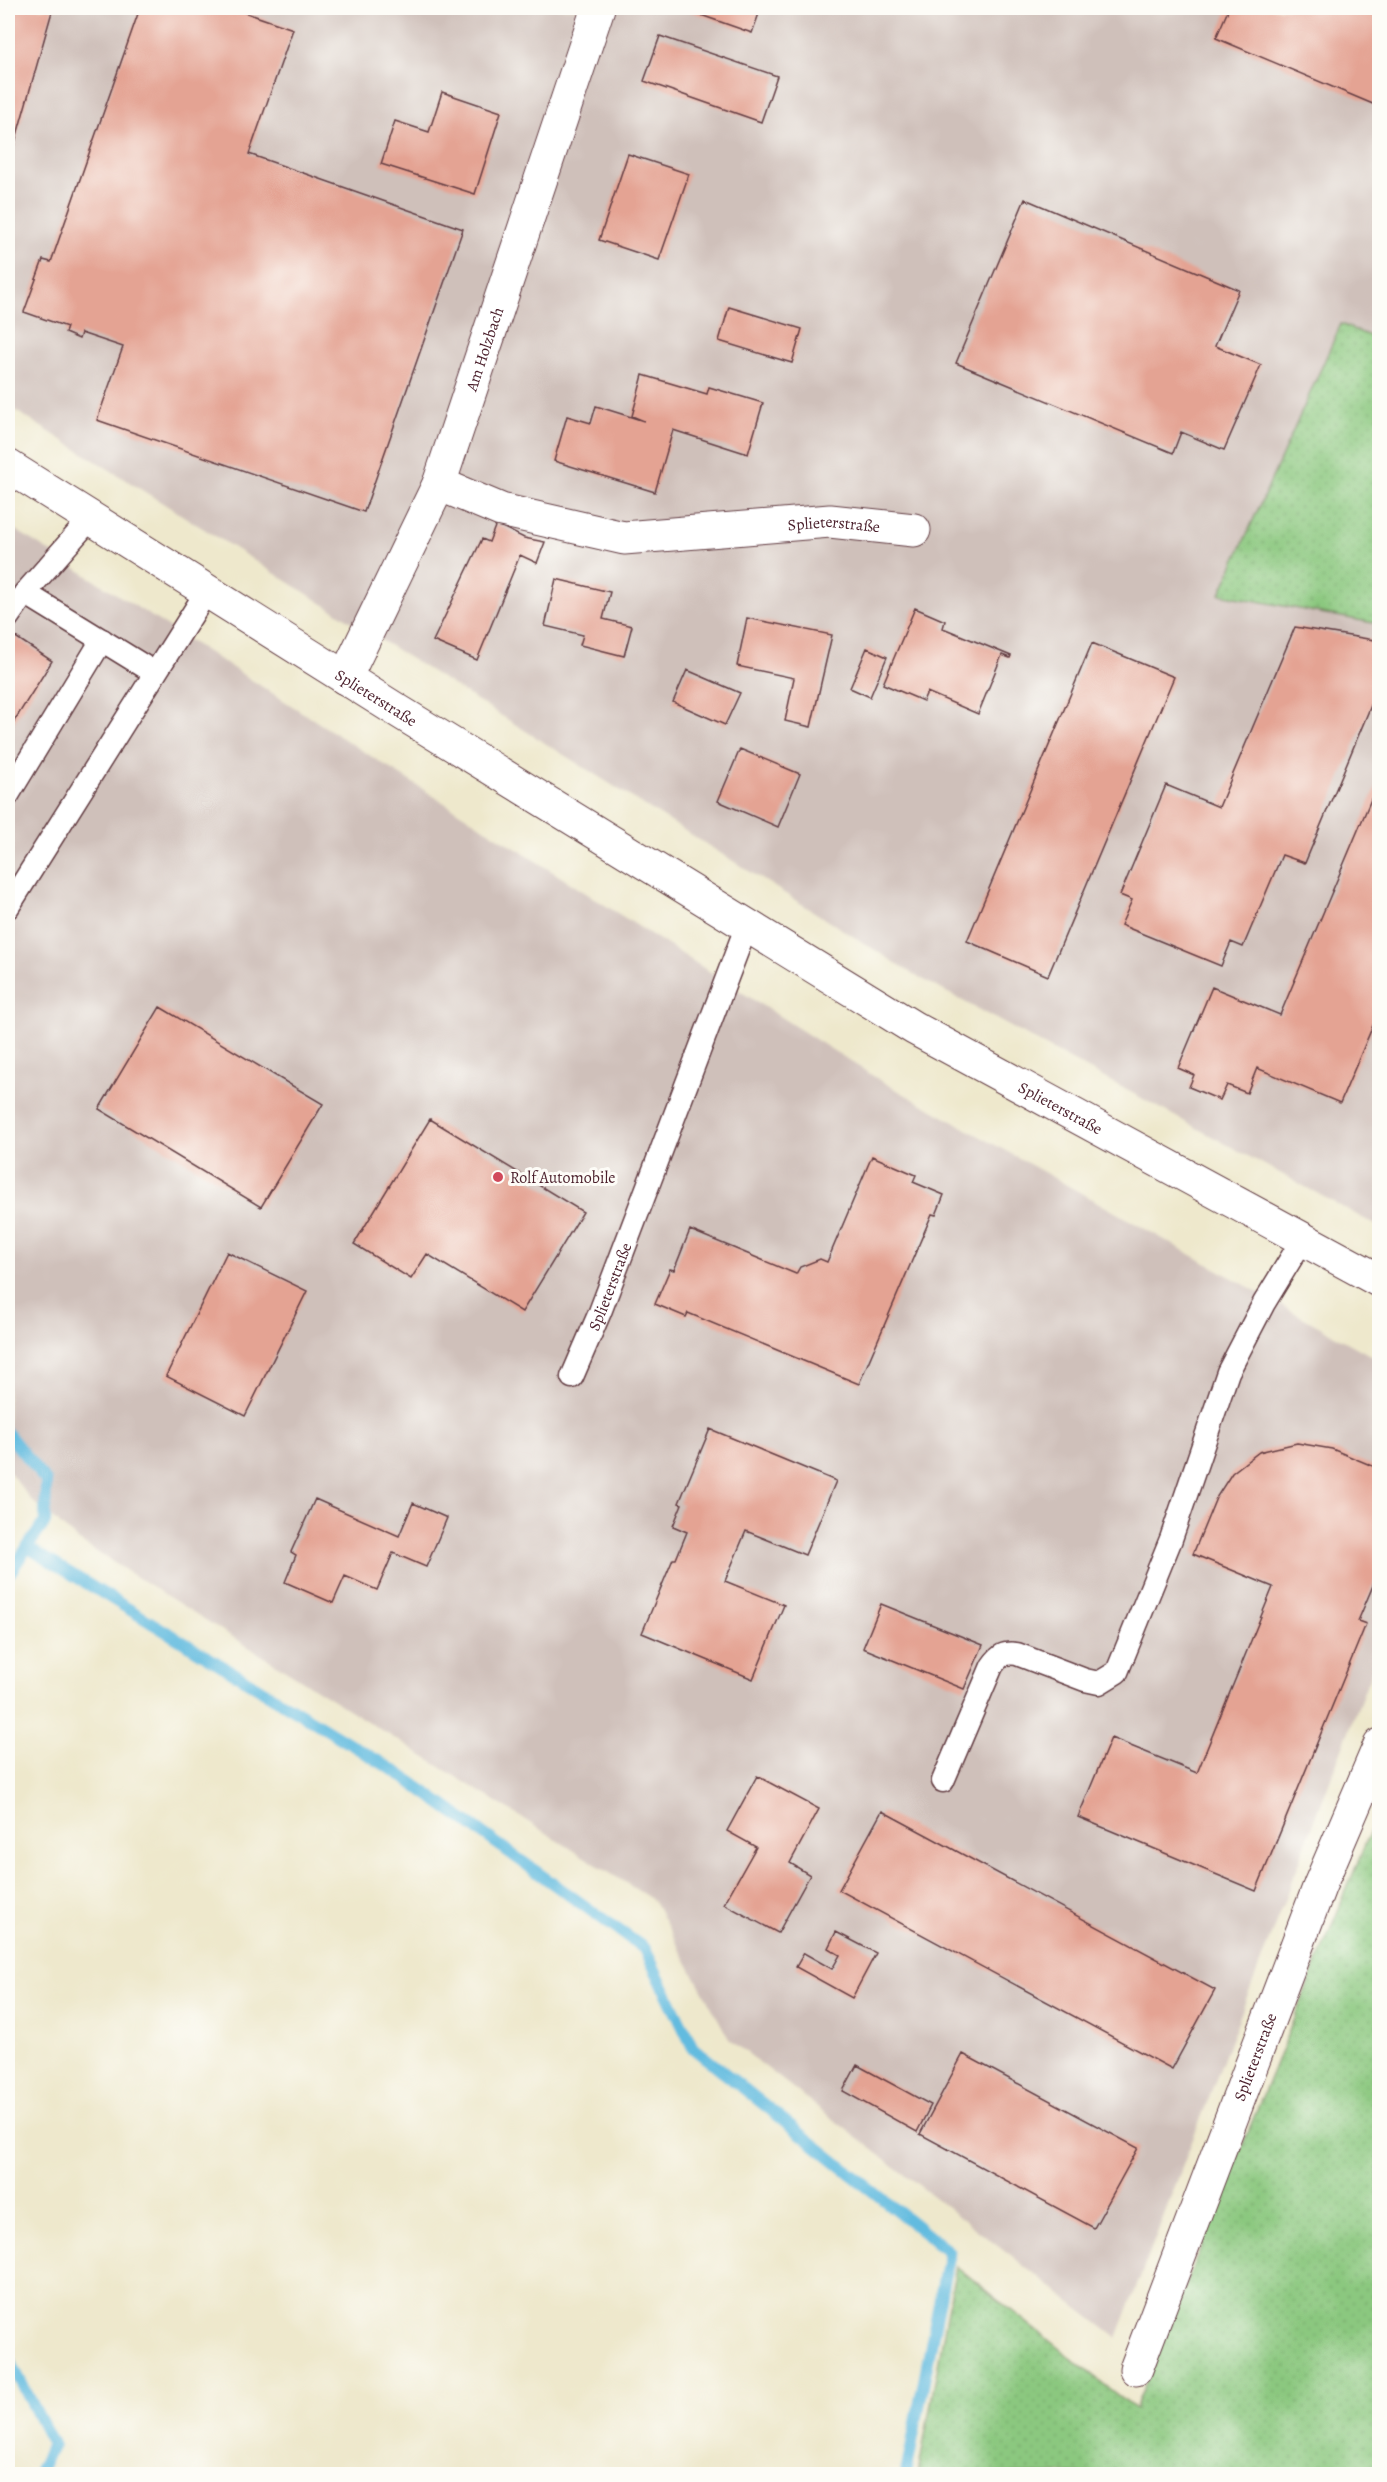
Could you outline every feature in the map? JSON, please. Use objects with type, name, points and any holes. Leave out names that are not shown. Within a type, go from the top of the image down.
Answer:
[{"type":"street","name":"Am Holzbach","points":[[345,678],[439,484],[598,8]]},
{"type":"street","name":"Splieterstraße","points":[[8,466],[345,678],[914,1028],[1380,1281]]},
{"type":"street","name":"Splieterstraße","points":[[439,484],[501,510],[624,538],[830,521],[914,530]]},
{"type":"street","name":"Splieterstraße","points":[[1136,2369],[1320,1885],[1380,1746]]},
{"type":"lane","points":[[8,617],[25,593],[91,518]]},
{"type":"lane","points":[[10,899],[207,591]]},
{"type":"lane","points":[[25,593],[155,673]]},
{"type":"lane","points":[[8,795],[102,640]]},
{"type":"lane","name":"Splieterstraße","points":[[572,1377],[604,1301],[747,925]]},
{"type":"lane","points":[[943,1781],[992,1665],[999,1655],[1017,1654],[1085,1680],[1099,1683],[1117,1672],[1171,1539],[1228,1372],[1264,1303],[1303,1239]]},
{"type":"shaded area","points":[[8,8],[1379,8],[1379,340],[1341,324],[1220,594],[1379,624],[1379,1227],[913,974],[8,406]]},
{"type":"shaded area","points":[[8,525],[881,1081],[1379,1360],[1379,1652],[1117,2338],[729,2039],[653,1900],[79,1541],[31,1500],[8,1470]]},
{"type":"green space","points":[[1341,324],[1379,340],[1379,624],[1220,594]]},
{"type":"green space","points":[[1379,1810],[1379,2474],[918,2474],[956,2266],[1135,2409]]},
{"type":"building","points":[[8,8],[53,8],[8,167]]},
{"type":"building","points":[[140,8],[232,8],[293,29],[249,154],[463,229],[364,512],[97,420],[123,347],[81,333],[79,339],[65,333],[67,327],[24,312],[43,260],[51,262]]},
{"type":"building","points":[[681,8],[761,8],[752,33]]},
{"type":"building","points":[[1229,8],[1371,8],[1380,11],[1380,107],[1216,38]]},
{"type":"building","points":[[660,36],[777,76],[761,122],[644,81]]},
{"type":"building","points":[[442,92],[501,112],[475,194],[381,164],[395,121],[429,132]]},
{"type":"building","points":[[628,154],[689,174],[659,260],[599,240]]},
{"type":"building","points":[[1025,199],[1239,290],[1215,346],[1261,365],[1224,450],[1181,432],[1173,453],[956,363]]},
{"type":"building","points":[[729,307],[802,329],[792,363],[719,341]]},
{"type":"building","points":[[643,375],[707,394],[709,387],[763,403],[748,454],[673,430],[655,492],[554,461],[567,416],[591,423],[596,406],[644,421],[632,416]]},
{"type":"building","points":[[496,524],[524,538],[545,542],[537,563],[520,555],[477,660],[433,641],[482,539],[489,542]]},
{"type":"building","points":[[556,579],[610,592],[603,619],[632,626],[624,656],[580,645],[583,635],[545,626]]},
{"type":"building","points":[[915,608],[945,621],[943,628],[1011,656],[1010,658],[1002,655],[978,714],[927,692],[923,701],[883,684]]},
{"type":"building","points":[[747,618],[832,635],[811,727],[785,721],[794,678],[737,666]]},
{"type":"building","points":[[1295,627],[1380,641],[1380,684],[1305,863],[1282,855],[1243,947],[1231,942],[1221,966],[1121,925],[1132,900],[1120,895],[1166,785],[1219,807]]},
{"type":"building","points":[[8,632],[52,661],[8,731]]},
{"type":"building","points":[[1092,643],[1174,677],[1048,976],[967,941]]},
{"type":"building","points":[[867,648],[887,657],[870,697],[850,688]]},
{"type":"building","points":[[687,670],[740,693],[725,725],[673,702]]},
{"type":"building","points":[[740,749],[800,774],[778,827],[718,801]]},
{"type":"building","points":[[1380,778],[1380,1009],[1340,1103],[1257,1068],[1247,1093],[1227,1085],[1220,1100],[1189,1087],[1194,1075],[1178,1068],[1212,987],[1280,1015]]},
{"type":"building","points":[[160,1007],[323,1104],[261,1207],[99,1109]]},
{"type":"building","points":[[430,1119],[583,1212],[522,1312],[427,1254],[411,1279],[354,1244]]},
{"type":"building","points":[[872,1156],[916,1175],[913,1182],[944,1195],[936,1215],[932,1214],[859,1384],[688,1313],[686,1317],[655,1304],[670,1269],[674,1270],[690,1230],[796,1274],[800,1267],[820,1259],[827,1262]]},
{"type":"building","points":[[227,1252],[307,1291],[245,1416],[166,1376]]},
{"type":"building","points":[[710,1429],[836,1481],[805,1555],[746,1531],[725,1581],[784,1605],[753,1679],[642,1633],[687,1532],[673,1526],[682,1504],[679,1503]]},
{"type":"building","points":[[1297,1443],[1332,1449],[1380,1469],[1380,1569],[1358,1621],[1366,1624],[1256,1891],[1078,1817],[1111,1738],[1197,1773],[1273,1587],[1193,1554],[1216,1498],[1232,1473],[1259,1452]]},
{"type":"building","points":[[315,1499],[399,1536],[413,1503],[447,1518],[426,1567],[393,1553],[377,1590],[345,1576],[333,1603],[285,1582],[296,1555],[291,1552]]},
{"type":"building","points":[[881,1604],[983,1645],[964,1689],[863,1648]]},
{"type":"building","points":[[757,1776],[819,1809],[790,1863],[810,1875],[778,1933],[724,1904],[756,1847],[727,1831]]},
{"type":"building","points":[[882,1811],[1215,1990],[1172,2069],[839,1890]]},
{"type":"building","points":[[836,1932],[876,1953],[852,1998],[796,1967],[804,1953],[832,1969],[840,1955],[828,1948]]},
{"type":"building","points":[[963,2054],[1138,2148],[1094,2228],[920,2134]]},
{"type":"building","points":[[857,2065],[931,2105],[917,2132],[843,2091]]},
{"type":"waterway","points":[[8,1434],[46,1481],[45,1522],[8,1575]]},
{"type":"waterway","points":[[27,1547],[398,1773],[645,1949],[693,2048],[949,2252],[906,2474]]},
{"type":"waterway","points":[[8,2357],[53,2444],[38,2474]]},
{"type":"place","name":"Rolf Automobile","points":[[498,1177]]}]
